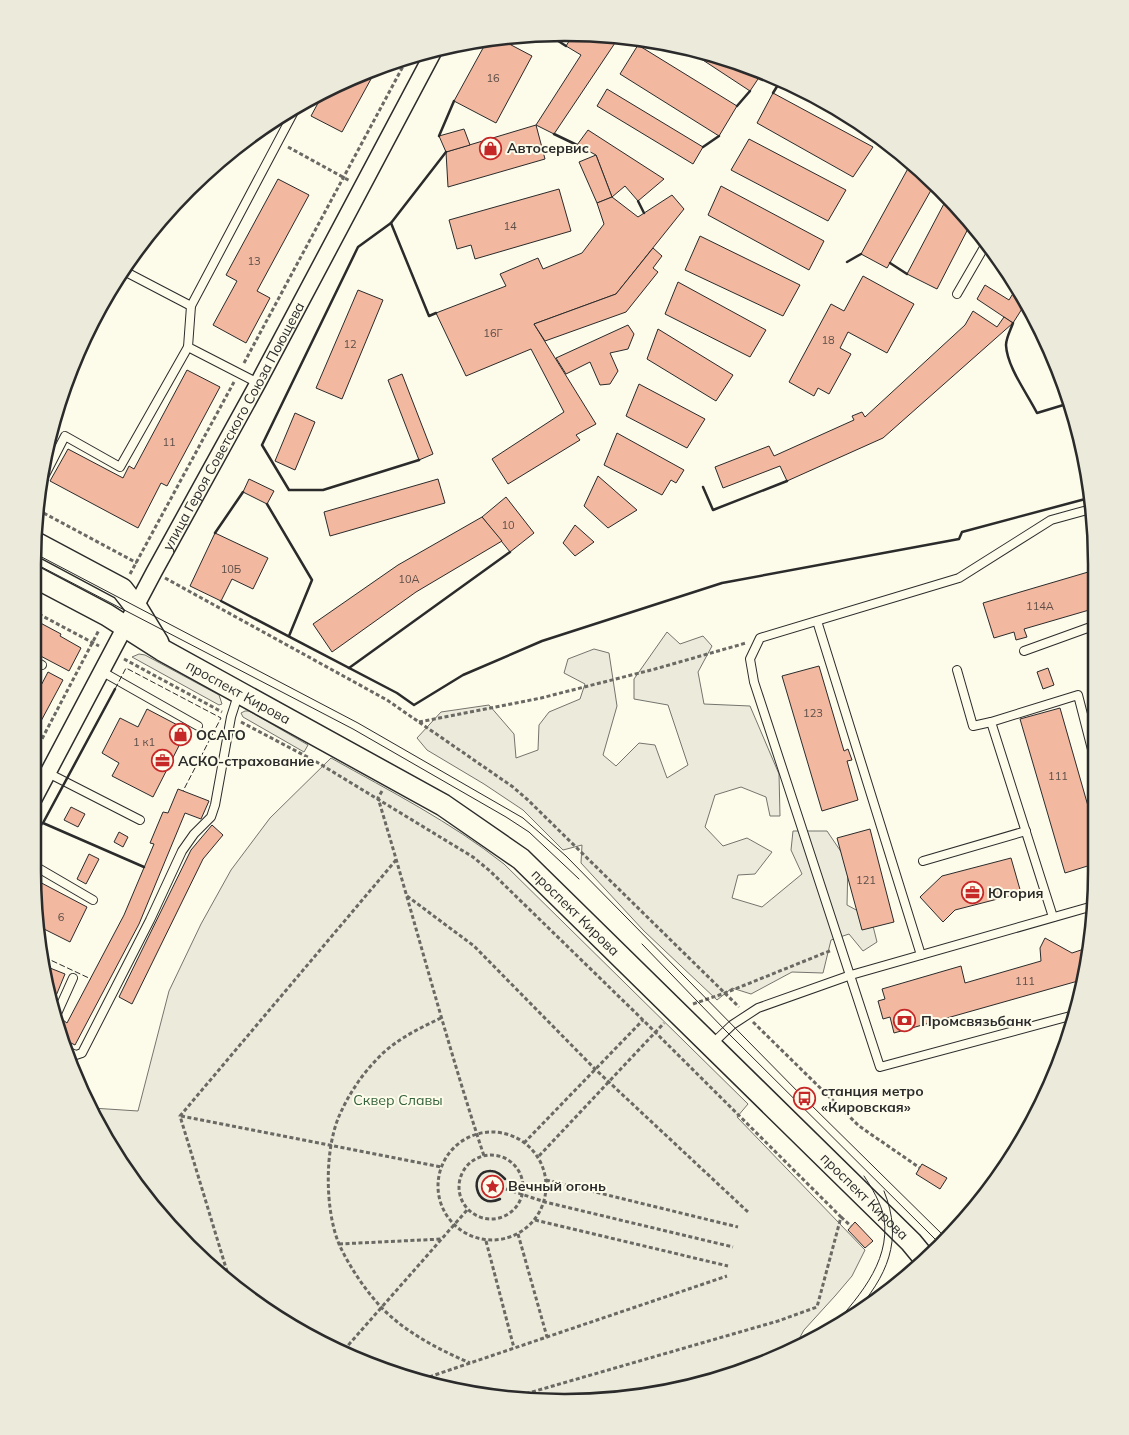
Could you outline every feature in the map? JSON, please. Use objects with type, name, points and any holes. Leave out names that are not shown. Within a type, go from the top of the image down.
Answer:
[{"type":"street","name":"улица Героя Советского Союза Поющева","points":[[41,786],[430,59]]},
{"type":"street","name":"проспект Кирова","points":[[42,546],[122,589],[136,607],[162,650]]},
{"type":"street","name":"проспект Кирова","points":[[41,580],[125,626],[162,650],[443,805],[521,859],[911,1242],[920,1254]]},
{"type":"lane","points":[[51,464],[65,436],[120,467],[188,347],[191,306],[290,119]]},
{"type":"lane","points":[[957,294],[983,250]]},
{"type":"lane","points":[[129,274],[191,306]]},
{"type":"lane","points":[[188,347],[258,383]]},
{"type":"lane","points":[[1067,1017],[880,1067],[754,682],[750,659],[760,638],[959,578],[1051,520],[1085,511]]},
{"type":"lane","points":[[817,621],[921,955]]},
{"type":"lane","points":[[1024,651],[1088,628]]},
{"type":"lane","points":[[957,670],[974,726],[1078,695],[1088,734]]},
{"type":"lane","points":[[101,671],[198,726]]},
{"type":"lane","points":[[75,1056],[82,1053],[150,920],[182,851],[194,834],[211,817],[215,805],[231,717],[239,693]]},
{"type":"lane","points":[[991,722],[1053,917]]},
{"type":"lane","points":[[48,773],[140,820]]},
{"type":"lane","points":[[923,861],[1026,831]]},
{"type":"lane","points":[[41,870],[93,900]]},
{"type":"lane","points":[[710,1045],[732,1025],[758,1008],[851,975],[1087,908]]},
{"type":"lane","points":[[60,1008],[73,978]]},
{"type":"path","points":[[129,576],[403,67]]},
{"type":"path","points":[[278,142],[362,187]]},
{"type":"path","points":[[44,513],[142,565]]},
{"type":"path","points":[[165,578],[387,700],[513,787],[859,1126],[920,1168]]},
{"type":"path","points":[[41,615],[104,649]]},
{"type":"path","points":[[41,741],[100,627]]},
{"type":"path","points":[[419,722],[540,698],[656,670],[760,638]]},
{"type":"path","points":[[120,657],[315,761],[473,857],[490,871],[643,1020],[851,1226]]},
{"type":"path","points":[[378,798],[441,1018],[484,1156]]},
{"type":"path","points":[[180,1116],[396,860]]},
{"type":"path","points":[[407,896],[474,946],[595,1069],[748,1212]]},
{"type":"path","points":[[691,1004],[725,993],[841,946]]},
{"type":"path","points":[[441,1018],[413,1031],[381,1054],[358,1081],[339,1116],[332,1146],[328,1176],[330,1208],[339,1244],[358,1276],[382,1307],[408,1330],[436,1348],[470,1363]]},
{"type":"path","points":[[524,1143],[643,1020]]},
{"type":"path","points":[[539,1156],[666,1021]]},
{"type":"path","points":[[180,1116],[441,1167]]},
{"type":"path","points":[[180,1116],[227,1270]]},
{"type":"path","points":[[492,1132],[509,1135],[524,1143],[539,1156],[546,1180],[545,1202],[535,1220],[518,1234],[504,1239],[486,1241],[468,1236],[454,1226],[439,1199],[438,1183],[441,1167],[451,1150],[463,1140],[477,1134],[492,1132]]},
{"type":"path","points":[[496,1155],[512,1162],[521,1177],[522,1194],[514,1209],[504,1216],[484,1218],[468,1209],[460,1191],[460,1181],[467,1166],[475,1159],[496,1155]]},
{"type":"path","points":[[546,1180],[738,1227]]},
{"type":"path","points":[[506,1190],[545,1202],[733,1247]]},
{"type":"path","points":[[347,1346],[468,1209]]},
{"type":"path","points":[[529,1393],[818,1307],[841,1216]]},
{"type":"path","points":[[535,1220],[728,1266]]},
{"type":"path","points":[[518,1234],[547,1337]]},
{"type":"path","points":[[339,1244],[442,1239]]},
{"type":"path","points":[[486,1241],[514,1348]]},
{"type":"path","points":[[430,1376],[727,1276]]},
{"type":"green space","points":[[667,632],[680,644],[703,636],[712,646],[698,672],[704,704],[750,706],[779,774],[780,816],[770,816],[766,797],[741,787],[715,795],[705,827],[723,846],[747,838],[772,852],[755,874],[738,875],[732,898],[762,907],[802,874],[791,850],[793,831],[827,831],[848,862],[847,905],[871,918],[877,942],[863,951],[849,934],[831,940],[823,973],[792,972],[751,994],[732,988],[717,1000],[644,931],[581,863],[582,845],[563,850],[523,810],[427,750],[417,738],[441,712],[489,705],[514,734],[516,758],[538,750],[539,725],[549,712],[580,699],[585,684],[564,673],[568,659],[594,649],[609,653],[617,706],[603,755],[616,766],[639,743],[655,745],[667,778],[688,765],[668,705],[634,699],[634,679]]},
{"type":"green space","points":[[139,654],[145,655],[219,695],[222,704],[219,705],[132,657]]},
{"type":"green space","points":[[249,711],[308,745],[304,752],[243,717],[241,713]]},
{"type":"green space","name":"Сквер Славы","points":[[331,758],[442,821],[504,864],[748,1104],[737,1117],[865,1250],[852,1276],[804,1330],[799,1338],[733,1366],[667,1384],[599,1393],[530,1393],[496,1389],[462,1384],[429,1376],[364,1354],[303,1324],[274,1306],[219,1264],[171,1216],[149,1189],[129,1161],[98,1108],[138,1111],[169,991],[201,924],[231,870],[270,818]]},
{"type":"building","points":[[569,41],[614,44],[554,134],[536,125],[581,55],[566,46]]},
{"type":"building","points":[[510,44],[532,56],[496,123],[454,101],[483,48]]},
{"type":"building","points":[[637,47],[642,47],[737,106],[719,136],[620,74]]},
{"type":"building","points":[[702,60],[758,78],[750,91]]},
{"type":"building","points":[[371,78],[342,132],[311,116],[318,103]]},
{"type":"building","points":[[607,89],[703,147],[693,164],[597,106]]},
{"type":"building","points":[[773,93],[873,147],[853,177],[757,123]]},
{"type":"building","points":[[536,125],[545,159],[448,187],[446,152]]},
{"type":"building","points":[[464,129],[470,145],[446,152],[439,136]]},
{"type":"building","points":[[588,130],[664,179],[638,201],[625,186],[612,197],[596,155],[577,145]]},
{"type":"building","points":[[749,139],[846,190],[828,221],[731,170]]},
{"type":"building","points":[[596,155],[612,197],[597,203],[579,162]]},
{"type":"building","points":[[908,169],[930,191],[887,268],[861,254]]},
{"type":"building","points":[[278,179],[309,195],[257,291],[270,298],[246,343],[213,325],[237,281],[226,275]]},
{"type":"building","points":[[721,186],[824,241],[809,270],[708,215]]},
{"type":"building","points":[[559,189],[571,231],[475,259],[471,245],[457,249],[449,220]]},
{"type":"building","points":[[672,195],[684,209],[616,294],[534,324],[596,424],[576,435],[580,440],[508,484],[492,459],[564,412],[531,349],[466,376],[436,313],[506,286],[500,274],[538,258],[543,269],[582,253],[604,224],[597,203],[612,197],[638,217]]},
{"type":"building","points":[[944,205],[967,230],[937,289],[907,274]]},
{"type":"building","points":[[700,236],[800,285],[783,316],[685,270]]},
{"type":"building","points":[[653,248],[662,256],[653,268],[658,272],[626,312],[545,341],[534,324],[616,294]]},
{"type":"building","points":[[863,276],[914,304],[887,353],[848,332],[840,348],[851,354],[829,394],[818,388],[814,396],[789,382],[831,304],[844,311]]},
{"type":"building","points":[[678,282],[766,330],[750,357],[665,314]]},
{"type":"building","points":[[985,285],[1009,300],[1013,294],[1022,310],[1013,323],[977,299]]},
{"type":"building","points":[[358,290],[383,300],[342,399],[316,388]]},
{"type":"building","points":[[973,311],[997,327],[1004,317],[1013,323],[883,438],[787,481],[780,466],[723,488],[715,467],[769,446],[774,456],[854,420],[852,416],[862,412],[865,417],[965,325]]},
{"type":"building","points":[[628,325],[634,334],[628,349],[610,353],[618,371],[610,384],[600,385],[590,362],[566,374],[556,358]]},
{"type":"building","points":[[658,329],[733,375],[716,401],[647,359]]},
{"type":"building","points":[[187,370],[220,387],[167,486],[161,483],[138,528],[50,481],[68,449],[123,478],[129,466],[134,469]]},
{"type":"building","points":[[402,374],[433,454],[419,460],[388,380]]},
{"type":"building","points":[[639,384],[705,419],[687,448],[626,416]]},
{"type":"building","points":[[295,413],[315,422],[295,470],[275,461]]},
{"type":"building","points":[[617,433],[684,470],[676,483],[671,480],[662,495],[604,465]]},
{"type":"building","points":[[598,476],[637,510],[608,528],[584,506]]},
{"type":"building","points":[[249,479],[274,491],[267,504],[243,492]]},
{"type":"building","points":[[438,479],[445,503],[330,536],[324,512]]},
{"type":"building","points":[[506,497],[534,533],[510,552],[482,517]]},
{"type":"building","points":[[482,517],[502,541],[416,592],[332,652],[313,624],[398,565]]},
{"type":"building","points":[[575,525],[594,542],[575,556],[563,543]]},
{"type":"building","points":[[215,533],[268,558],[253,589],[232,579],[221,601],[190,586]]},
{"type":"building","points":[[1088,572],[1088,610],[1024,629],[1027,637],[1016,640],[1014,632],[994,638],[983,603]]},
{"type":"building","points":[[41,623],[81,648],[69,671],[41,656]]},
{"type":"building","points":[[819,666],[844,751],[848,749],[852,760],[847,761],[858,800],[822,811],[782,676]]},
{"type":"building","points":[[1048,668],[1054,685],[1043,689],[1037,672]]},
{"type":"building","points":[[48,672],[63,680],[41,721],[41,701],[41,685]]},
{"type":"building","points":[[1060,708],[1088,806],[1088,866],[1065,873],[1020,719]]},
{"type":"building","points":[[147,709],[187,730],[153,797],[112,776],[119,763],[102,753],[120,718],[138,727]]},
{"type":"building","points":[[178,789],[209,801],[201,819],[185,813],[139,924],[75,1045],[70,1043],[63,1020],[67,1023],[124,915],[154,844],[150,843],[163,812],[168,813]]},
{"type":"building","points":[[71,807],[85,814],[78,827],[64,820]]},
{"type":"building","points":[[212,825],[223,835],[203,859],[132,1004],[119,997],[191,850]]},
{"type":"building","points":[[870,829],[894,922],[862,930],[837,838]]},
{"type":"building","points":[[119,832],[128,837],[123,847],[114,842]]},
{"type":"building","points":[[89,854],[99,859],[86,884],[77,879]]},
{"type":"building","points":[[1011,858],[1021,893],[955,910],[943,922],[920,897],[942,876]]},
{"type":"building","points":[[41,883],[87,907],[70,942],[45,929]]},
{"type":"building","points":[[1045,938],[1072,953],[1081,950],[1076,982],[894,1033],[890,1017],[883,1019],[878,1001],[885,999],[882,989],[961,966],[965,983],[1041,961],[1040,948]]},
{"type":"building","points":[[50,968],[65,974],[56,995]]},
{"type":"building","points":[[922,1164],[947,1178],[940,1189],[916,1174]]},
{"type":"building","points":[[855,1222],[873,1241],[865,1248],[848,1230]]},
{"type":"tram line","points":[[41,557],[358,723],[523,818],[566,856],[805,1099],[941,1233]]},
{"type":"tram line","points":[[41,567],[353,729],[506,817],[529,832],[579,879]]},
{"type":"tram line","points":[[642,944],[726,1031],[935,1239]]},
{"type":"tram line","points":[[846,1312],[869,1281],[882,1251],[885,1235],[883,1212],[864,1176]]},
{"type":"tram line","points":[[868,1297],[883,1272],[892,1242],[890,1209],[884,1191]]},
{"type":"fence","points":[[115,689],[126,668],[221,718],[183,791]]},
{"type":"fence","points":[[41,827],[43,823]]},
{"type":"fence","points":[[49,959],[91,979]]},
{"type":"wall","points":[[559,41],[566,46]]},
{"type":"wall","points":[[773,93],[777,86]]},
{"type":"wall","points":[[737,106],[750,91]]},
{"type":"wall","points":[[439,136],[454,101]]},
{"type":"wall","points":[[554,134],[577,145]]},
{"type":"wall","points":[[703,147],[719,136]]},
{"type":"wall","points":[[419,460],[323,490],[289,490],[262,445],[358,247],[391,223],[446,152]]},
{"type":"wall","points":[[638,201],[644,213]]},
{"type":"wall","points":[[391,223],[429,316],[436,313]]},
{"type":"wall","points":[[847,262],[861,254]]},
{"type":"wall","points":[[890,263],[907,274]]},
{"type":"wall","points":[[1013,323],[1006,342],[1007,353],[1014,371],[1037,413],[1063,405]]},
{"type":"wall","points":[[703,487],[713,510],[787,481]]},
{"type":"wall","points":[[215,533],[243,492]]},
{"type":"wall","points":[[221,601],[397,693],[414,705],[463,675],[542,641],[722,583],[959,539],[962,532],[1083,499]]},
{"type":"wall","points":[[267,504],[312,580],[289,636]]},
{"type":"wall","points":[[349,668],[510,552]]},
{"type":"wall","points":[[115,689],[43,823],[144,867]]},
{"type":"wall","points":[[500,1199],[484,1200],[477,1189],[477,1183],[479,1177],[484,1172],[497,1172],[505,1179]]},
{"type":"place","name":"Автосервис","points":[[491,148]]},
{"type":"place","name":"ОСАГО","points":[[180,735]]},
{"type":"place","name":"АСКО-страхование","points":[[162,761]]},
{"type":"place","name":"Югория","points":[[972,893]]},
{"type":"place","name":"Промсвязьбанк","points":[[905,1021]]},
{"type":"place","name":"станция метро «Кировская»","points":[[805,1099]]},
{"type":"place","name":"Вечный огонь","points":[[492,1186]]}]
